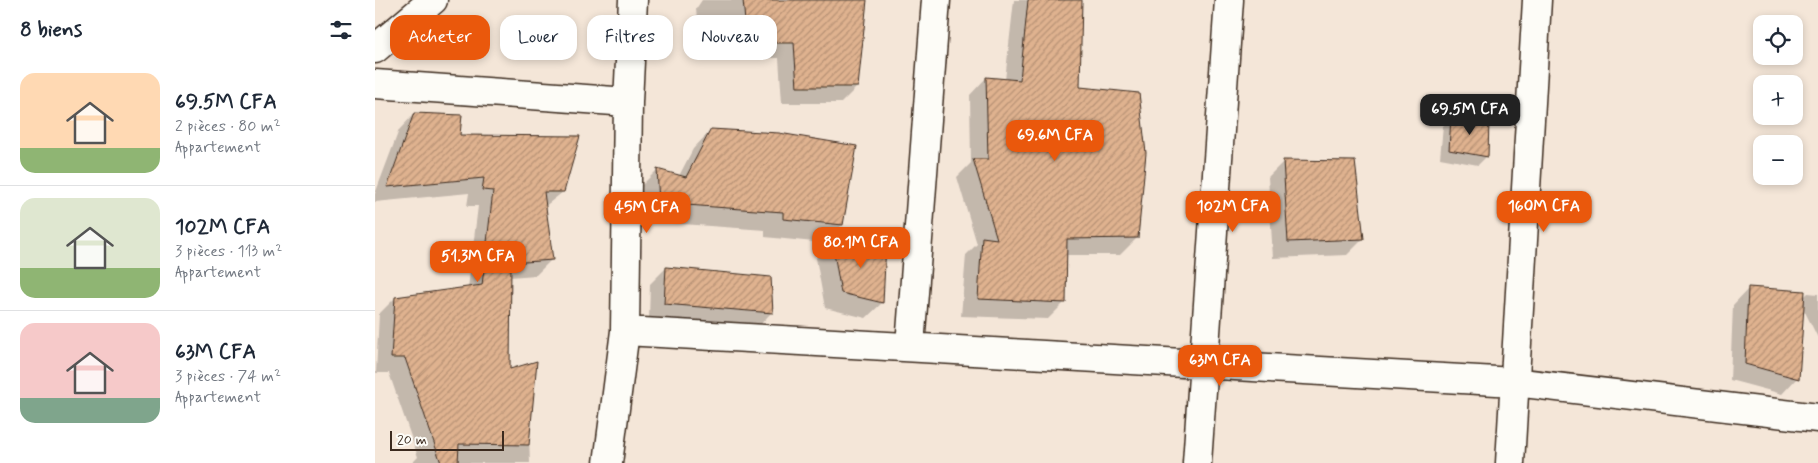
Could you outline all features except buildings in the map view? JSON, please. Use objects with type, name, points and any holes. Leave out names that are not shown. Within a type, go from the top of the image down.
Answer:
[{"type":"street","points":[[375,49],[433,0]]},
{"type":"street","points":[[608,463],[625,330],[628,102],[633,0]]},
{"type":"street","points":[[910,346],[936,0]]},
{"type":"street","points":[[1197,463],[1229,0]]},
{"type":"street","points":[[1510,463],[1537,0]]},
{"type":"street","points":[[375,84],[628,102]]},
{"type":"street","points":[[625,330],[1514,382],[1818,418]]}]
